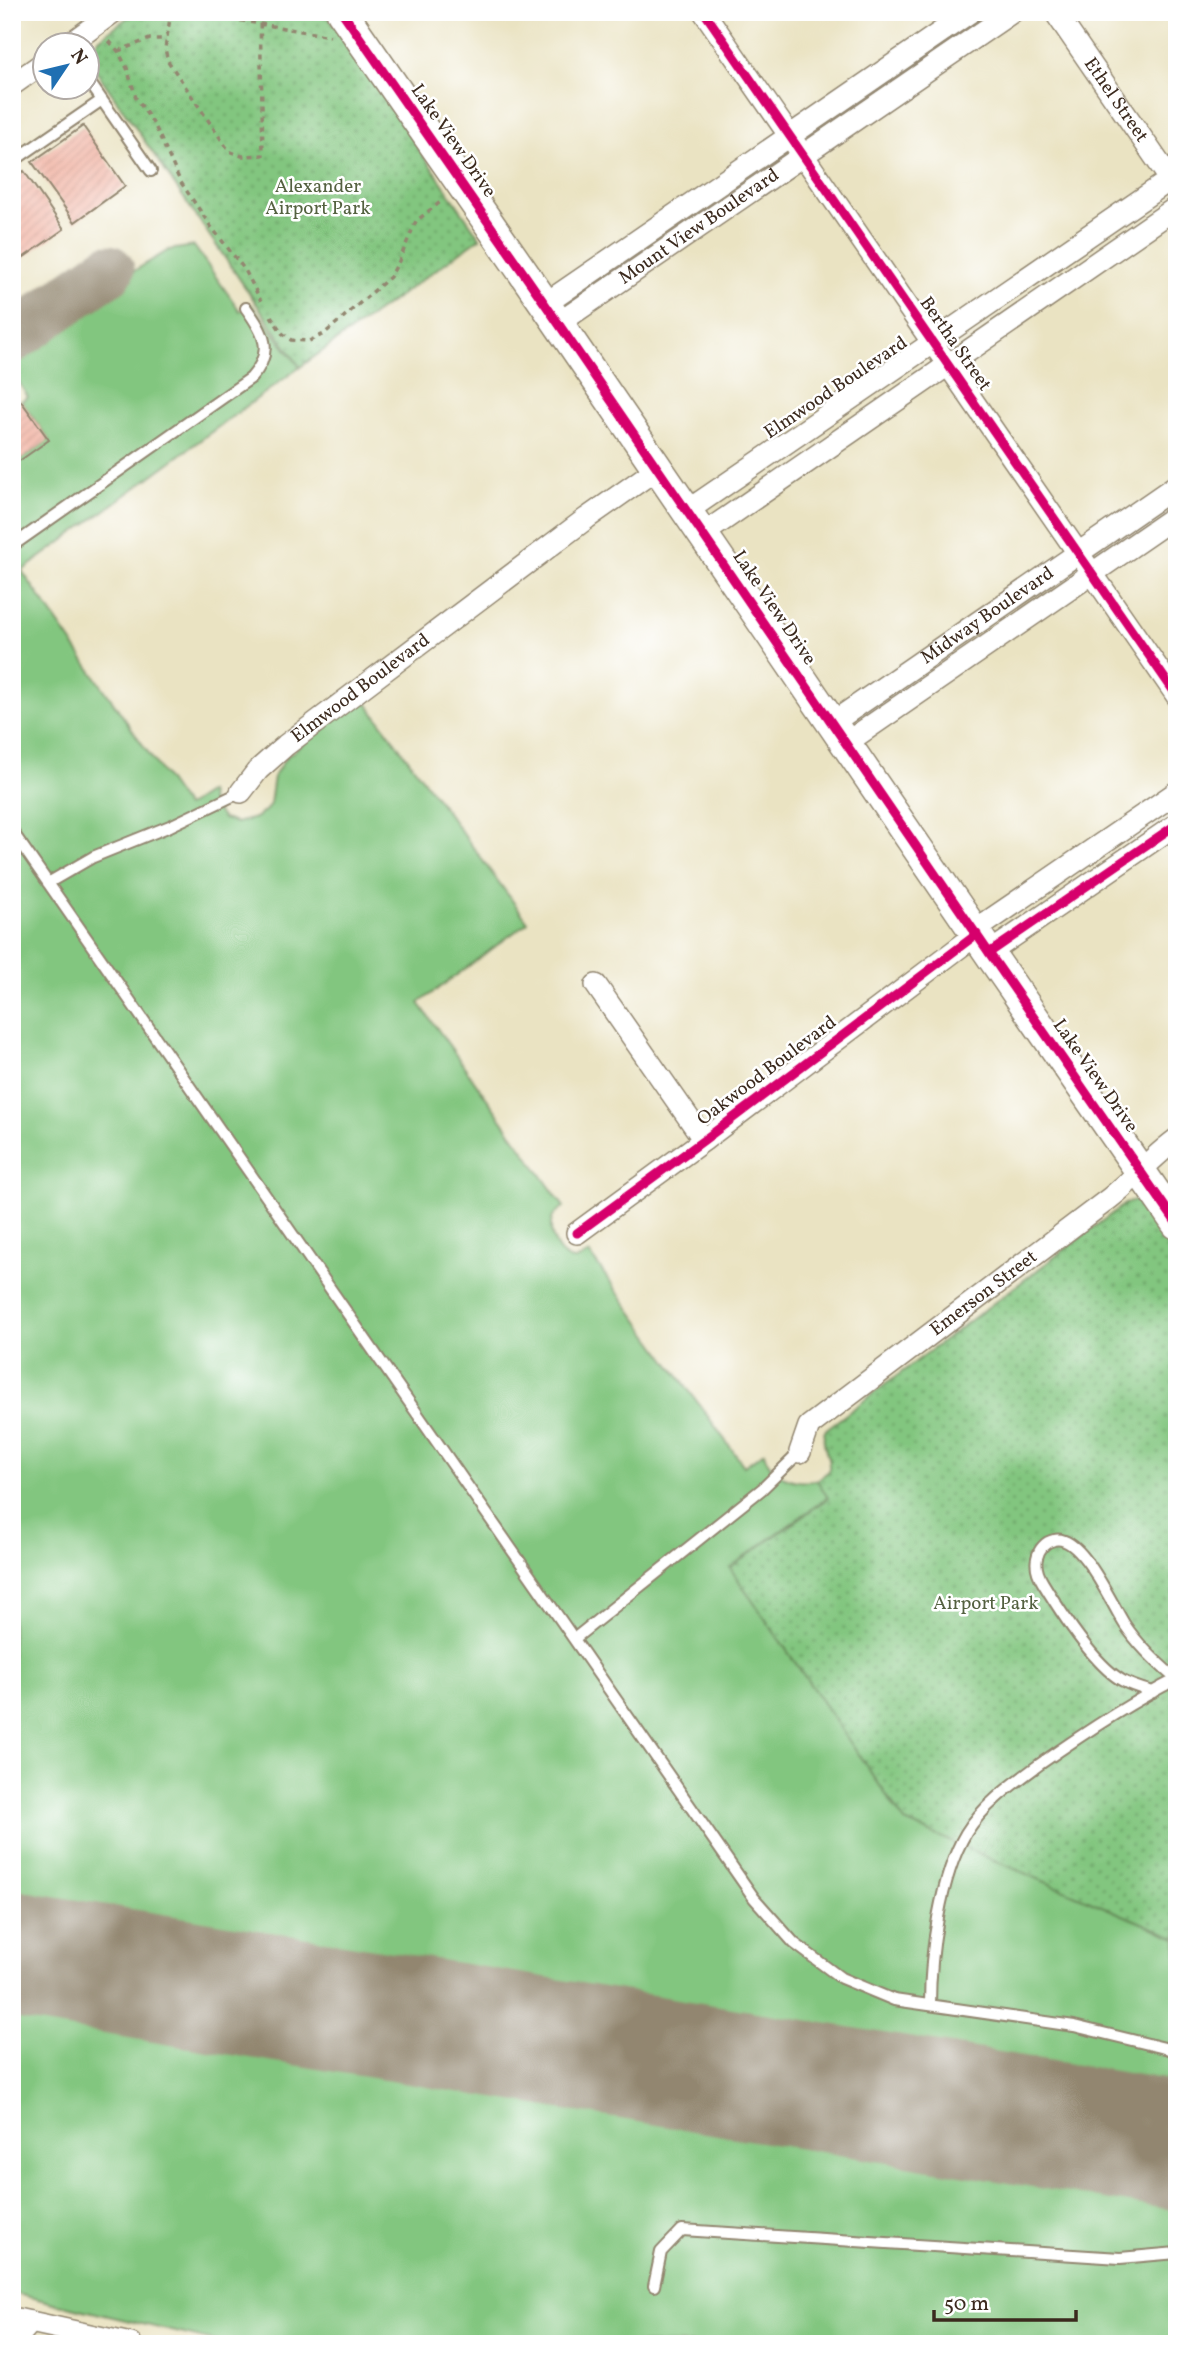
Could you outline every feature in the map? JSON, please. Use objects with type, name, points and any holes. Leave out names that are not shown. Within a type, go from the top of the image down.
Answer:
[{"type":"street","points":[[86,32],[113,12]]},
{"type":"street","name":"Bertha Street","points":[[704,12],[1177,696]]},
{"type":"street","name":"Mount View Boulevard","points":[[552,313],[789,136],[970,12]]},
{"type":"street","name":"Mount View Boulevard","points":[[552,313],[803,155],[1012,12]]},
{"type":"street","name":"Ethel Street","points":[[1055,12],[1175,181]]},
{"type":"street","name":"Lake View Drive","points":[[336,24],[552,313],[1177,1224]]},
{"type":"street","points":[[12,85],[32,71]]},
{"type":"street","name":"Elmwood Boulevard","points":[[695,523],[933,343],[1175,181]]},
{"type":"street","points":[[695,523],[948,365],[1177,207]]},
{"type":"street","name":"Elmwood Boulevard","points":[[241,792],[262,765],[286,745],[658,468]]},
{"type":"street","name":"Midway Boulevard","points":[[839,733],[1078,553],[1177,485]]},
{"type":"street","name":"Midway Boulevard","points":[[839,733],[1092,573],[1177,515]]},
{"type":"street","name":"Oakwood Boulevard","points":[[577,1233],[1177,792]]},
{"type":"street","name":"Oakwood Boulevard","points":[[980,939],[1177,824]]},
{"type":"street","points":[[596,985],[704,1140]]},
{"type":"street","name":"Emerson Street","points":[[800,1452],[809,1426],[1110,1198],[1156,1154],[1177,1139]]},
{"type":"street","points":[[12,2344],[22,2320],[131,2344]]},
{"type":"lane","points":[[102,100],[151,171]]},
{"type":"lane","points":[[12,162],[99,102]]},
{"type":"lane","points":[[12,546],[251,378],[261,365],[265,346],[261,329],[246,308]]},
{"type":"lane","points":[[48,883],[93,857],[170,827],[241,792]]},
{"type":"lane","points":[[12,831],[754,1898],[794,1943],[841,1978],[894,2000],[1074,2026],[1177,2050]]},
{"type":"lane","points":[[574,1639],[762,1489],[800,1452]]},
{"type":"lane","points":[[930,2005],[931,1962],[946,1886],[953,1858],[968,1830],[1008,1788],[1085,1732],[1176,1679],[1139,1644],[1085,1558],[1073,1545],[1058,1539],[1048,1542],[1039,1550],[1036,1561],[1039,1577],[1049,1594],[1092,1653],[1110,1672],[1124,1682],[1153,1692]]},
{"type":"lane","points":[[654,2286],[662,2252],[682,2230],[1120,2258],[1177,2253]]},
{"type":"path","points":[[171,12],[165,53],[229,151],[242,156],[263,155],[260,12]]},
{"type":"path","points":[[191,12],[260,25],[336,24]]},
{"type":"path","points":[[118,51],[150,39],[166,39]]},
{"type":"path","points":[[109,41],[118,51],[136,98],[155,126],[178,178],[245,270],[263,304]]},
{"type":"path","points":[[268,311],[282,333],[291,340],[309,341],[324,334],[390,277],[416,221],[443,200]]},
{"type":"green space","name":"Alexander Airport Park","points":[[135,12],[325,12],[480,238],[300,367],[102,79],[102,37]]},
{"type":"green space","points":[[194,246],[240,311],[251,304],[300,367],[22,571],[186,807],[209,792],[211,803],[223,819],[236,823],[255,818],[270,804],[274,776],[286,757],[363,698],[528,922],[419,1003],[564,1207],[554,1215],[551,1224],[559,1250],[574,1260],[589,1253],[744,1466],[764,1452],[777,1473],[792,1480],[817,1480],[828,1497],[731,1567],[905,1822],[1177,1938],[1177,2112],[12,1915],[12,496],[21,490],[12,466],[49,440],[21,401],[28,397],[12,372],[12,358],[117,281],[169,250]]},
{"type":"green space","name":"Airport Park","points":[[1135,1200],[1148,1209],[1177,1250],[1177,1938],[905,1822],[730,1568],[828,1498],[817,1480],[829,1471],[825,1430],[1125,1204]]},
{"type":"green space","points":[[12,2000],[1177,2191],[1177,2344],[226,2344],[12,2293]]},
{"type":"building","points":[[83,126],[125,186],[75,222],[32,162]]},
{"type":"building","points":[[24,171],[64,229],[14,264],[12,179]]},
{"type":"building","points":[[21,401],[49,440],[12,466],[12,407]]},
{"type":"taxiway","points":[[12,338],[109,270]]},
{"type":"runway","points":[[12,1954],[1177,2146]]},
{"type":"cycle path","points":[[342,12],[1177,1224]]},
{"type":"cycle path","points":[[704,12],[1177,696]]},
{"type":"cycle path","points":[[989,953],[1177,824]]},
{"type":"cycle path","points":[[577,1233],[977,934]]}]
